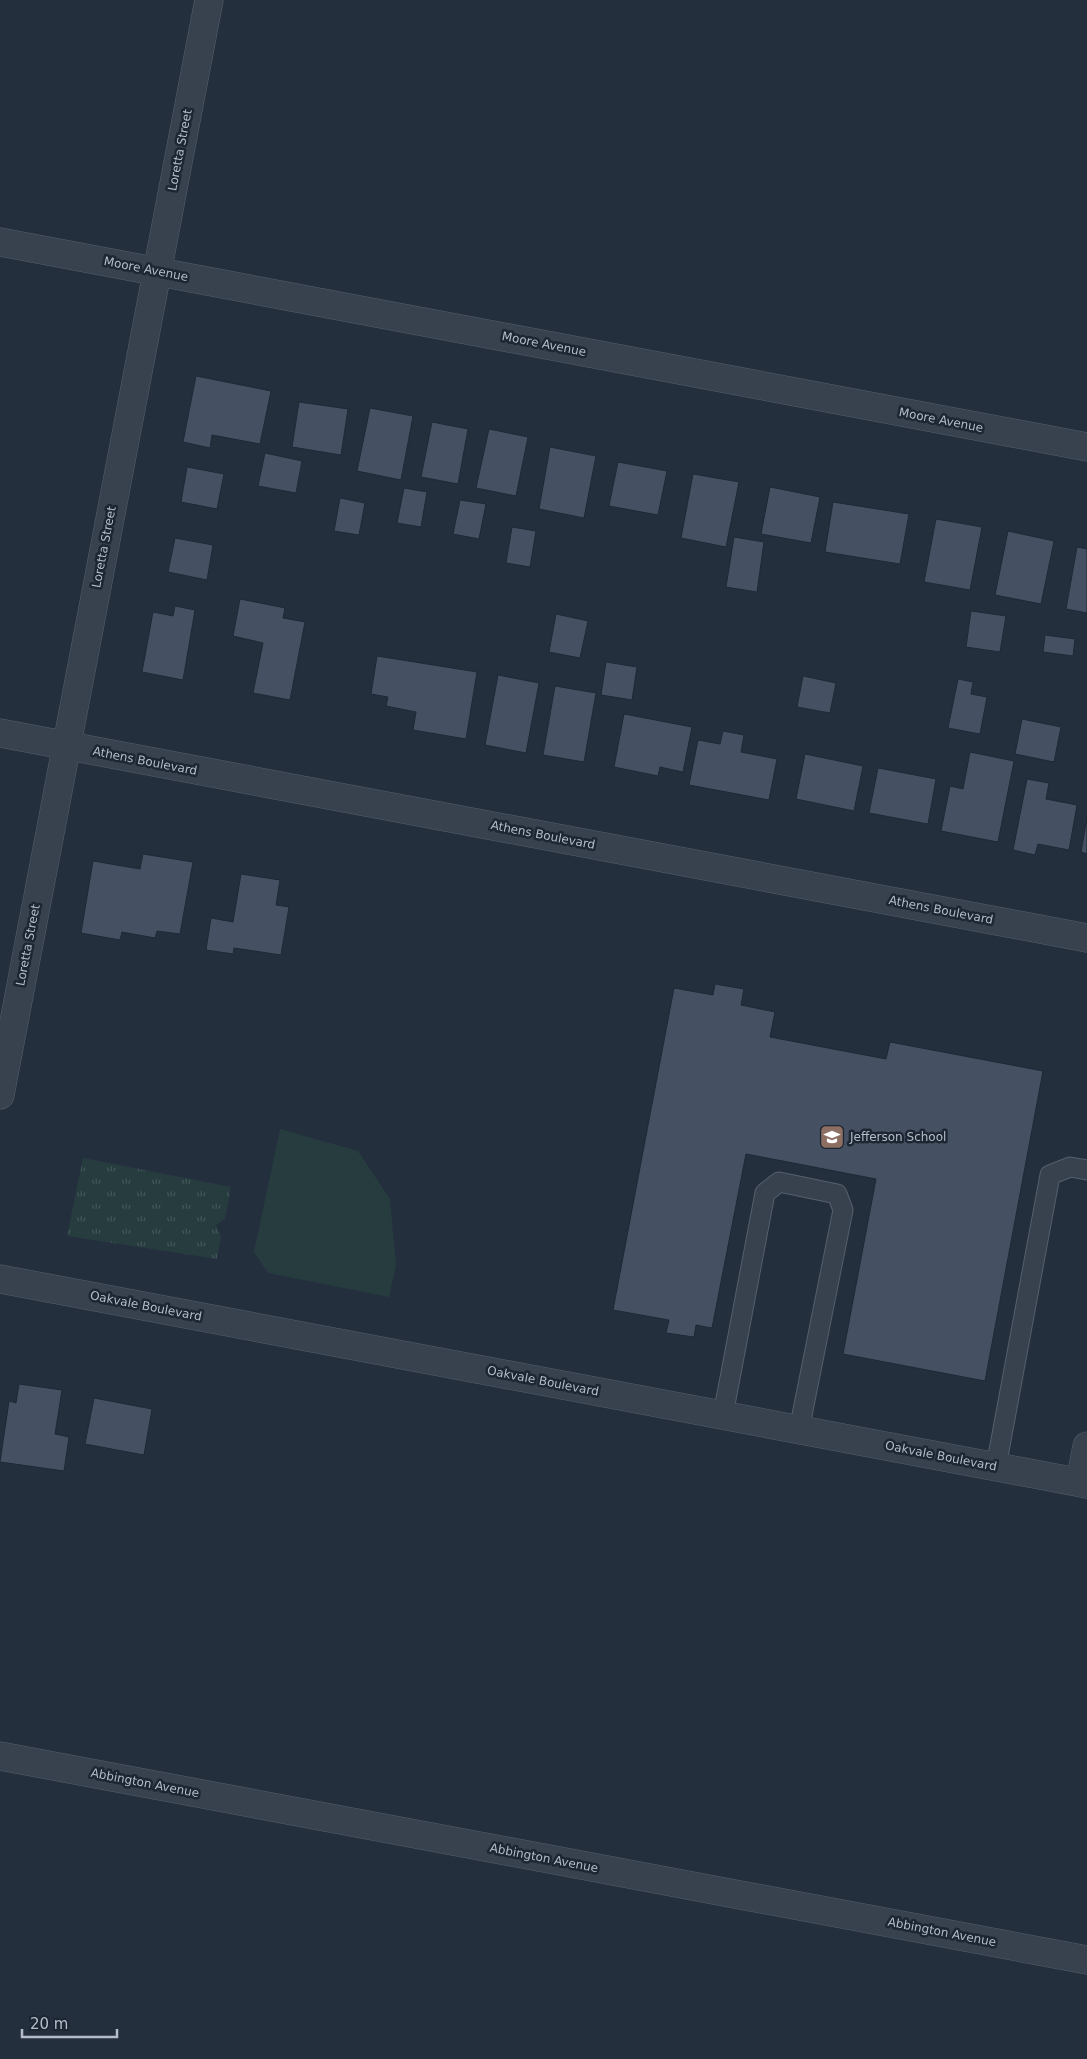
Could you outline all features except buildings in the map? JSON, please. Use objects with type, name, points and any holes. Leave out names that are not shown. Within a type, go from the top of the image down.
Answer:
[{"type":"street","name":"Loretta Street","points":[[0,1095],[209,0]]},
{"type":"street","name":"Moore Avenue","points":[[0,242],[1087,447]]},
{"type":"street","name":"Athens Boulevard","points":[[0,733],[1087,938]]},
{"type":"street","name":"Oakvale Boulevard","points":[[0,1279],[1084,1483]]},
{"type":"street","points":[[1084,1483],[1087,1446]]},
{"type":"street","name":"Abbington Avenue","points":[[0,1756],[1087,1960]]},
{"type":"lane","points":[[996,1466],[1050,1175],[1070,1168],[1087,1170]]},
{"type":"lane","points":[[723,1415],[765,1193],[779,1182],[837,1194],[843,1210],[799,1430]]},
{"type":"green space","points":[[280,1129],[358,1151],[390,1199],[396,1265],[389,1297],[268,1273],[254,1252]]},
{"type":"green space","points":[[83,1158],[231,1187],[225,1219],[216,1225],[221,1237],[217,1259],[67,1236]]},
{"type":"place","name":"Jefferson School","points":[[832,1137]]}]
